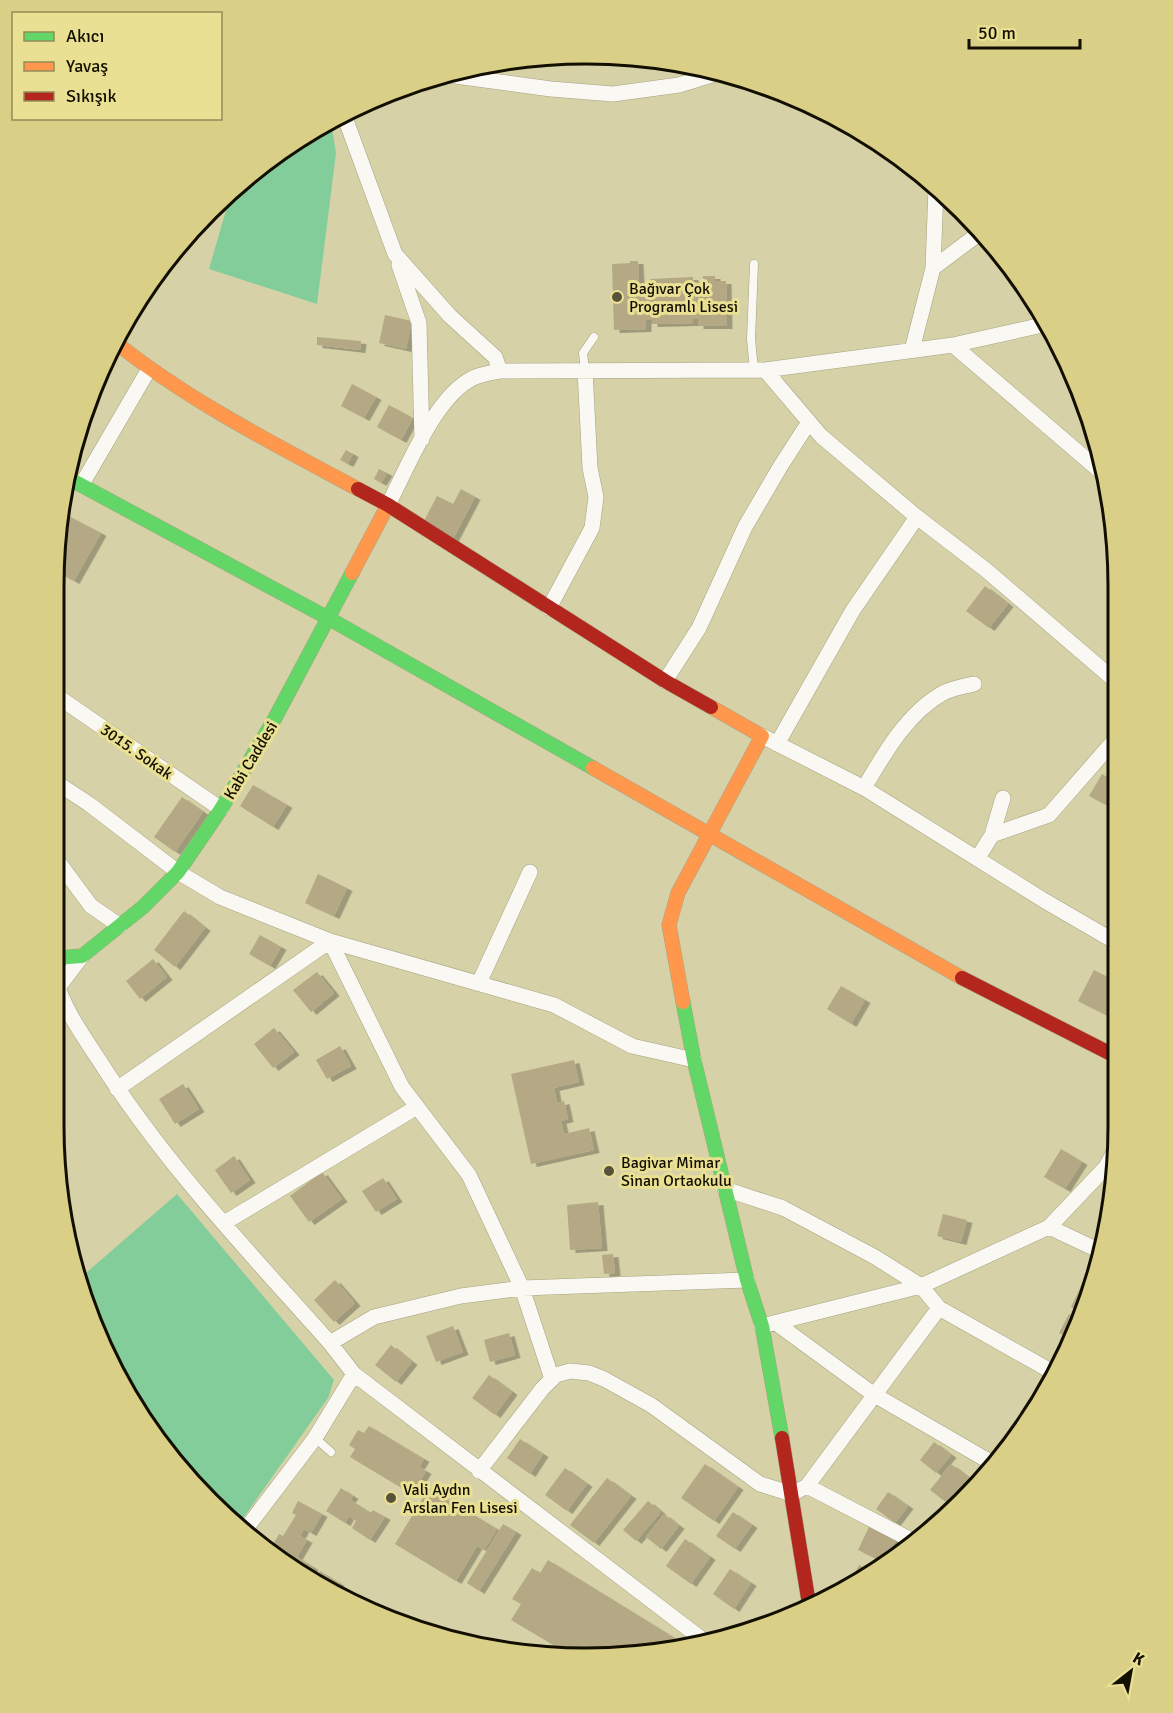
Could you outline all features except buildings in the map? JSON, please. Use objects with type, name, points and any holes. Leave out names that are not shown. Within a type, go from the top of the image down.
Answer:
[{"type":"street","points":[[471,78],[613,94],[679,85],[694,76]]},
{"type":"street","points":[[347,123],[419,322],[422,438]]},
{"type":"street","points":[[912,350],[933,268],[936,198]]},
{"type":"street","points":[[933,268],[974,237]]},
{"type":"street","points":[[395,254],[450,316],[495,357],[500,371]]},
{"type":"street","points":[[388,505],[422,438],[448,396],[473,378],[500,371],[760,370],[953,345],[1039,326]]},
{"type":"street","points":[[953,345],[1094,466]]},
{"type":"street","points":[[122,348],[149,369],[246,429],[388,505],[665,681],[762,736],[864,788],[1108,937]]},
{"type":"street","points":[[82,484],[149,369]]},
{"type":"street","points":[[549,608],[592,528],[596,497],[590,468],[585,370]]},
{"type":"street","points":[[760,370],[821,436],[917,517],[986,570],[1108,675]]},
{"type":"street","points":[[665,681],[699,628],[745,527],[809,422]]},
{"type":"street","points":[[76,481],[328,618],[955,974],[1108,1052]]},
{"type":"street","name":"Kabi Caddesi","points":[[82,956],[143,908],[178,872],[221,809],[275,718],[388,505]]},
{"type":"street","points":[[777,744],[853,610],[917,517]]},
{"type":"street","points":[[864,788],[887,749],[917,712],[943,693],[974,684]]},
{"type":"street","name":"3015. Sokak","points":[[64,701],[221,809]]},
{"type":"street","points":[[762,736],[678,893],[669,925],[694,1060],[747,1280],[769,1325],[808,1599]]},
{"type":"street","points":[[992,835],[1049,815],[1108,748]]},
{"type":"street","points":[[64,785],[178,872],[220,897],[330,941],[554,1005],[632,1047],[694,1060]]},
{"type":"street","points":[[977,859],[992,835],[1003,798]]},
{"type":"street","points":[[64,870],[91,906],[120,926]]},
{"type":"street","points":[[479,983],[530,872]]},
{"type":"street","points":[[117,1089],[330,941]]},
{"type":"street","points":[[330,941],[402,1087],[469,1176],[522,1288],[552,1379]]},
{"type":"street","points":[[64,957],[82,956]]},
{"type":"street","points":[[64,976],[82,956]]},
{"type":"street","points":[[64,1006],[149,1135],[330,1343],[354,1374],[698,1636]]},
{"type":"street","points":[[225,1224],[417,1107]]},
{"type":"street","points":[[769,1325],[921,1286],[1049,1227],[1107,1166]]},
{"type":"street","points":[[725,1189],[783,1208],[875,1257],[921,1286],[939,1308],[1048,1370]]},
{"type":"street","points":[[1049,1227],[1094,1248]]},
{"type":"street","points":[[330,1343],[374,1317],[461,1296],[522,1288],[747,1280]]},
{"type":"street","points":[[480,1471],[542,1389],[556,1375],[570,1371],[589,1372],[651,1405],[760,1485],[792,1494],[807,1486],[939,1308]]},
{"type":"street","points":[[769,1325],[873,1394],[988,1460]]},
{"type":"street","points":[[249,1525],[315,1438],[354,1374]]},
{"type":"street","points":[[807,1486],[908,1538]]},
{"type":"lane","points":[[753,264],[752,339],[760,370]]},
{"type":"lane","points":[[585,370],[583,353],[594,337]]},
{"type":"lane","points":[[315,1438],[331,1452]]},
{"type":"green space","points":[[332,131],[336,153],[317,304],[209,269],[227,208],[296,152]]},
{"type":"green space","points":[[177,1194],[334,1380],[328,1398],[242,1519],[194,1471],[152,1417],[118,1357],[104,1326],[86,1273]]},
{"type":"traffic: fast","points":[[76,482],[328,618],[593,768]]},
{"type":"traffic: fast","points":[[64,957],[82,956],[143,907],[178,872],[221,809],[275,718],[352,573]]},
{"type":"traffic: fast","points":[[683,1002],[694,1060],[747,1280],[762,1326],[782,1438]]},
{"type":"traffic: slow","points":[[122,348],[202,403],[358,489]]},
{"type":"traffic: slow","points":[[352,573],[388,505]]},
{"type":"traffic: slow","points":[[683,1002],[669,925],[678,893],[762,736],[711,707]]},
{"type":"traffic: slow","points":[[593,768],[962,978]]},
{"type":"traffic: jam","points":[[358,489],[388,505],[665,681],[711,707]]},
{"type":"traffic: jam","points":[[962,978],[1108,1052]]},
{"type":"traffic: jam","points":[[782,1438],[808,1599]]},
{"type":"place","name":"Bağıvar Çok Programlı Lisesi","points":[[617,297]]},
{"type":"place","name":"Bagivar Mimar Sinan Ortaokulu","points":[[609,1171]]},
{"type":"place","name":"Vali Aydın Arslan Fen Lisesi","points":[[391,1498]]}]
